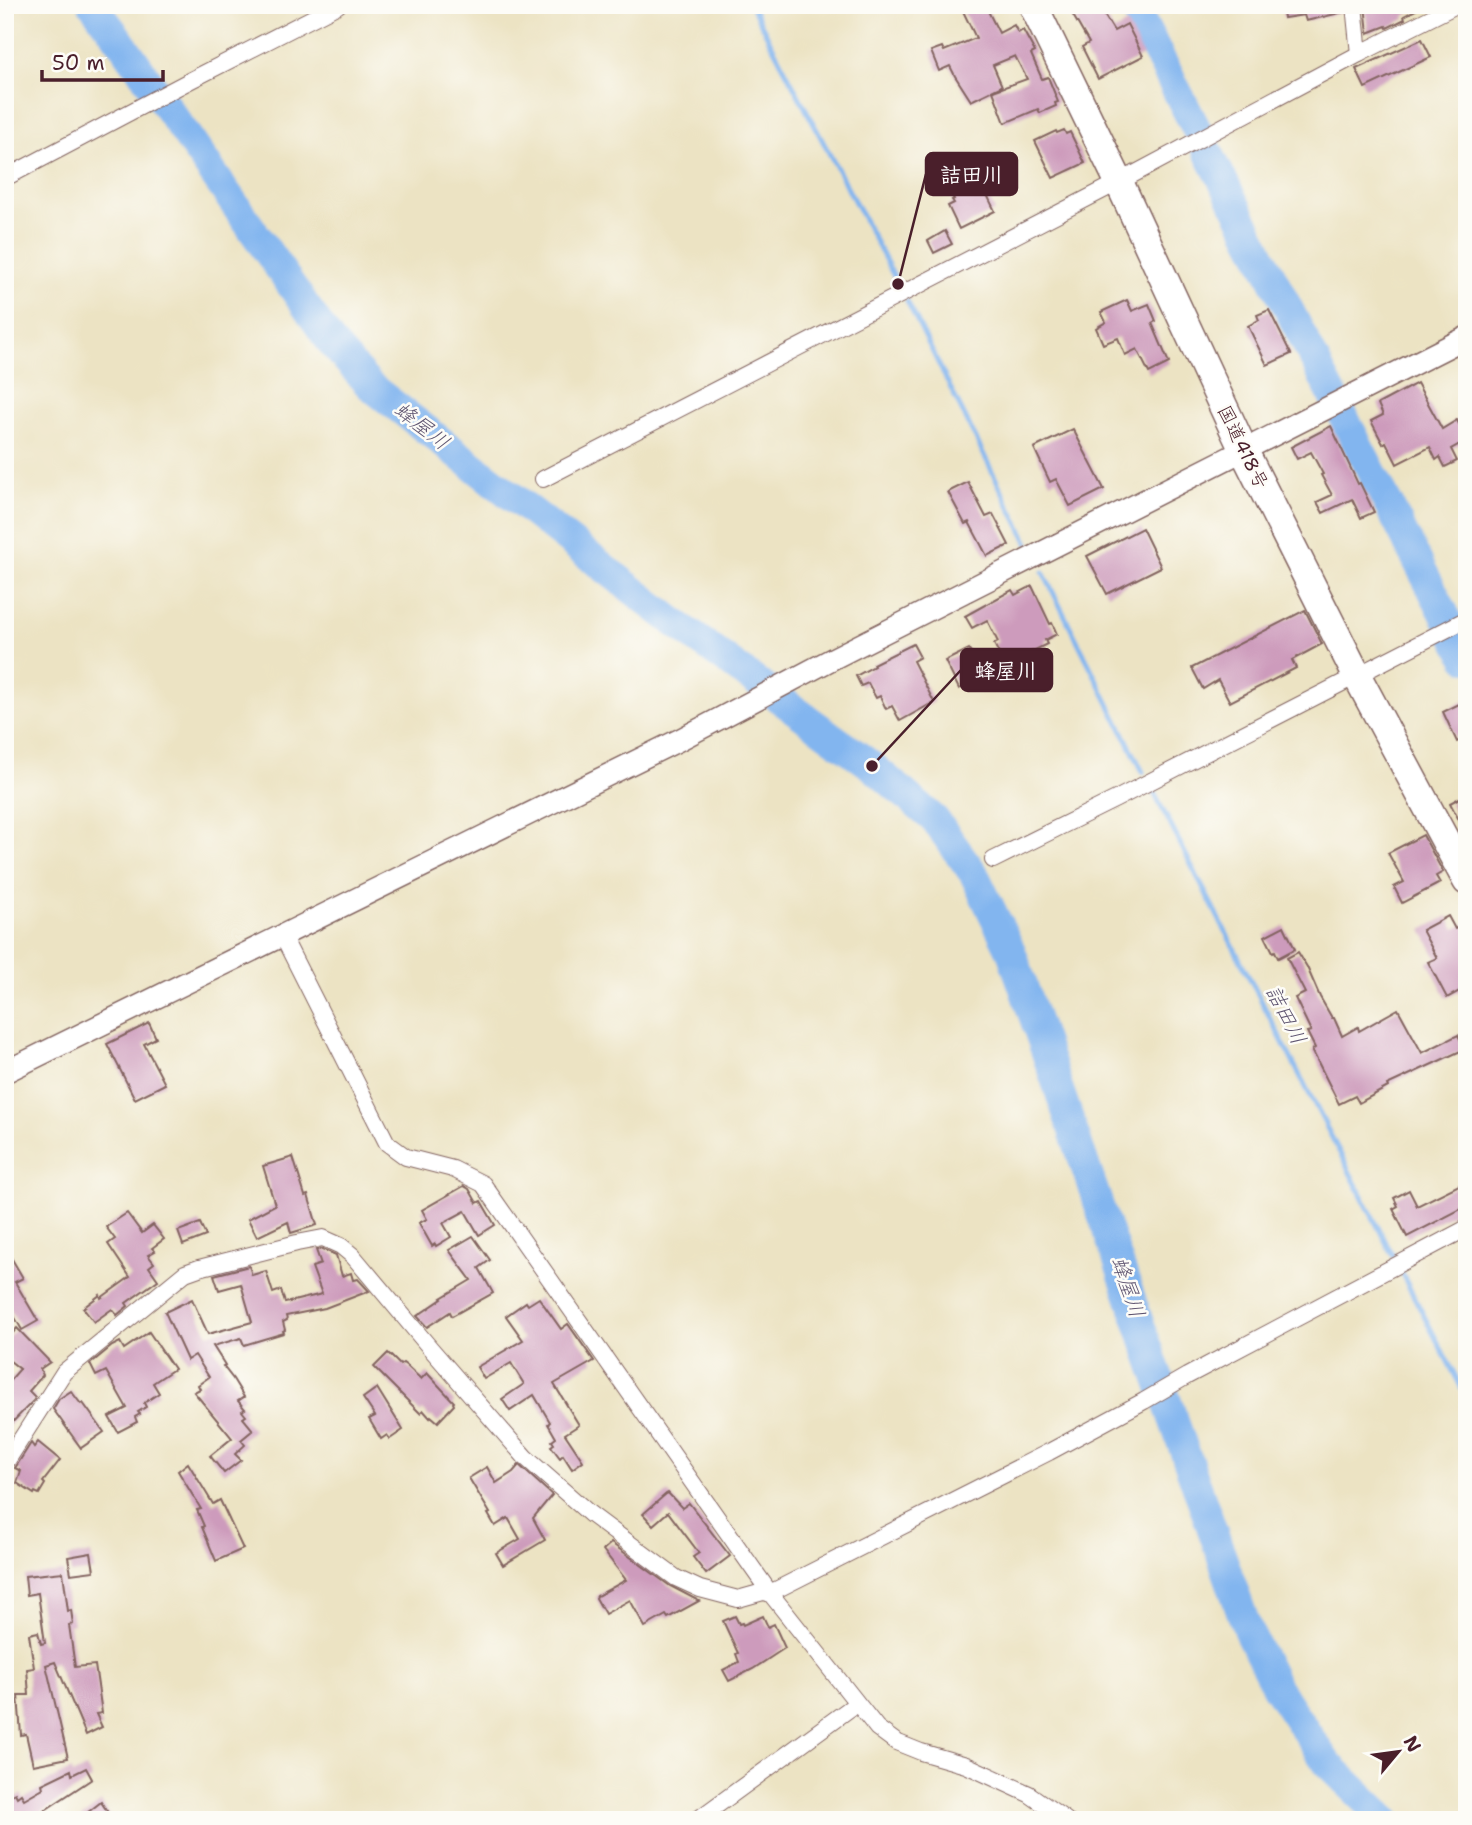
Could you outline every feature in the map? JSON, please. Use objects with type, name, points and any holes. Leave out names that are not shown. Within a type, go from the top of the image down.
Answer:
[{"type":"highway","name":"国道418号","points":[[1033,5],[1244,451],[1357,676],[1467,881]]},
{"type":"street","points":[[5,178],[338,5]]},
{"type":"street","points":[[1354,5],[1359,54]]},
{"type":"street","points":[[543,479],[1456,5]]},
{"type":"street","points":[[5,1072],[679,740],[859,645],[1467,337]]},
{"type":"street","points":[[993,860],[1456,624]]},
{"type":"street","points":[[282,935],[387,1143],[406,1157],[453,1169],[483,1184],[771,1593],[877,1728],[896,1742],[979,1770],[1029,1794],[1066,1820]]},
{"type":"street","points":[[5,1464],[64,1372],[185,1273],[323,1238],[341,1246],[354,1256],[525,1457],[590,1514],[676,1578],[700,1589],[738,1599],[763,1591],[771,1593],[1144,1401],[1467,1228]]},
{"type":"street","points":[[696,1820],[856,1703]]},
{"type":"building","points":[[960,5],[985,5],[999,33],[1014,25],[1018,33],[1023,30],[1035,52],[1031,54],[1042,79],[1048,77],[1058,102],[1055,103],[1056,106],[1040,113],[1038,109],[1005,123],[993,91],[1027,79],[1015,56],[993,65],[1002,86],[971,101],[950,66],[939,71],[931,51],[942,47],[944,51],[976,38]]},
{"type":"building","points":[[1067,5],[1098,5],[1114,31],[1127,24],[1143,56],[1098,79],[1082,47],[1089,43]]},
{"type":"building","points":[[1282,5],[1344,5],[1344,12],[1306,21],[1304,15],[1284,18]]},
{"type":"building","points":[[1365,5],[1425,5],[1387,28],[1386,26],[1368,33]]},
{"type":"building","points":[[1422,39],[1431,57],[1365,88],[1356,69]]},
{"type":"building","points":[[1064,130],[1066,134],[1070,132],[1085,163],[1053,178],[1035,141]]},
{"type":"building","points":[[974,168],[995,211],[959,229],[948,206],[954,203],[954,199],[945,183]]},
{"type":"building","points":[[945,231],[952,244],[934,253],[928,241]]},
{"type":"building","points":[[1127,300],[1132,311],[1149,304],[1156,321],[1152,323],[1169,363],[1149,373],[1137,349],[1125,355],[1118,338],[1103,344],[1096,328],[1106,322],[1101,312]]},
{"type":"building","points":[[1269,310],[1291,354],[1267,365],[1248,326],[1259,320],[1257,315]]},
{"type":"building","points":[[1417,383],[1442,429],[1457,420],[1467,432],[1467,440],[1451,449],[1457,461],[1445,467],[1440,457],[1436,460],[1430,447],[1397,464],[1371,421],[1383,415],[1378,404]]},
{"type":"building","points":[[1331,426],[1374,512],[1361,518],[1352,499],[1323,513],[1317,502],[1332,495],[1321,475],[1323,474],[1311,452],[1297,459],[1291,447]]},
{"type":"building","points":[[1073,429],[1104,489],[1070,506],[1056,479],[1050,482],[1034,448]]},
{"type":"building","points":[[968,482],[986,517],[993,514],[1009,545],[987,556],[969,522],[965,524],[948,492]]},
{"type":"building","points":[[1142,528],[1161,567],[1107,594],[1087,556]]},
{"type":"building","points":[[1032,586],[1057,634],[1045,640],[1047,644],[1005,665],[994,644],[998,642],[987,620],[972,628],[965,616],[1012,590],[1015,595]]},
{"type":"building","points":[[1305,610],[1322,644],[1292,660],[1296,668],[1230,702],[1218,680],[1203,689],[1192,668]]},
{"type":"building","points":[[913,644],[920,657],[913,661],[934,702],[900,721],[892,706],[886,709],[880,696],[876,698],[868,683],[861,686],[856,676],[874,666],[873,664]]},
{"type":"building","points":[[969,649],[984,677],[959,689],[945,661]]},
{"type":"building","points":[[1467,700],[1467,737],[1457,742],[1443,712]]},
{"type":"building","points":[[1467,794],[1467,835],[1450,803]]},
{"type":"building","points":[[1423,835],[1443,872],[1436,876],[1440,883],[1402,903],[1394,887],[1404,882],[1388,853]]},
{"type":"building","points":[[1448,916],[1455,929],[1467,923],[1467,987],[1447,998],[1428,962],[1437,958],[1422,930]]},
{"type":"building","points":[[1284,926],[1295,949],[1278,958],[1265,936]]},
{"type":"building","points":[[1298,952],[1342,1036],[1358,1027],[1359,1031],[1398,1009],[1422,1053],[1458,1035],[1465,1049],[1387,1085],[1388,1087],[1359,1103],[1355,1096],[1339,1104],[1312,1050],[1315,1048],[1307,1032],[1311,1031],[1295,998],[1305,993],[1287,958]]},
{"type":"building","points":[[149,1023],[156,1038],[144,1044],[165,1084],[135,1099],[107,1044]]},
{"type":"building","points":[[293,1157],[317,1225],[291,1233],[288,1222],[257,1237],[248,1219],[275,1205],[263,1166]]},
{"type":"building","points":[[1467,1181],[1467,1206],[1407,1237],[1393,1209],[1398,1206],[1394,1198],[1409,1190],[1417,1206]]},
{"type":"building","points":[[464,1186],[469,1189],[477,1203],[481,1201],[495,1225],[479,1235],[465,1211],[443,1223],[451,1237],[432,1246],[419,1223],[427,1219],[422,1210]]},
{"type":"building","points":[[127,1213],[142,1233],[153,1225],[164,1239],[152,1248],[155,1251],[148,1255],[154,1263],[149,1267],[158,1280],[126,1303],[128,1306],[117,1315],[112,1309],[94,1322],[83,1308],[130,1277],[108,1244],[115,1239],[106,1227]]},
{"type":"building","points":[[200,1223],[206,1236],[183,1245],[178,1231]]},
{"type":"building","points":[[473,1236],[490,1260],[479,1268],[493,1293],[452,1316],[450,1312],[427,1327],[417,1316],[471,1280],[449,1250]]},
{"type":"building","points":[[5,1247],[23,1278],[15,1282],[38,1321],[22,1330],[9,1307],[5,1309]]},
{"type":"building","points":[[322,1249],[336,1255],[342,1276],[351,1273],[353,1280],[358,1279],[369,1291],[325,1308],[286,1316],[287,1320],[283,1322],[284,1333],[244,1345],[241,1338],[213,1346],[244,1397],[238,1401],[245,1409],[242,1411],[246,1416],[243,1418],[253,1430],[241,1440],[245,1445],[235,1454],[241,1460],[224,1473],[210,1456],[232,1438],[194,1392],[200,1389],[198,1385],[209,1377],[195,1355],[187,1360],[165,1312],[192,1299],[208,1334],[252,1322],[241,1284],[219,1290],[214,1275],[249,1266],[252,1275],[266,1271],[273,1293],[281,1290],[285,1303],[322,1294],[312,1267],[321,1264],[316,1250]]},
{"type":"building","points":[[539,1298],[561,1329],[568,1324],[594,1361],[554,1384],[579,1425],[565,1434],[583,1461],[572,1469],[563,1455],[560,1458],[551,1446],[556,1438],[534,1395],[510,1411],[502,1399],[524,1384],[511,1363],[484,1379],[477,1367],[523,1340],[506,1316],[526,1302],[528,1305]]},
{"type":"building","points":[[17,1328],[50,1362],[40,1369],[43,1375],[29,1391],[35,1397],[34,1400],[5,1430],[5,1386],[20,1369],[5,1357],[5,1342]]},
{"type":"building","points":[[149,1332],[174,1369],[153,1383],[159,1393],[144,1403],[146,1407],[135,1417],[137,1422],[118,1432],[109,1417],[127,1408],[106,1371],[96,1376],[90,1364],[112,1346],[120,1342],[124,1349]]},
{"type":"building","points":[[388,1353],[421,1379],[427,1373],[454,1402],[438,1422],[423,1410],[420,1413],[374,1367]]},
{"type":"building","points":[[377,1388],[403,1430],[390,1439],[387,1435],[381,1439],[369,1419],[375,1416],[363,1398]]},
{"type":"building","points":[[71,1391],[104,1432],[81,1448],[53,1409],[59,1399]]},
{"type":"building","points":[[38,1442],[60,1460],[43,1482],[45,1484],[39,1494],[34,1494],[17,1483],[21,1471],[15,1468],[31,1443],[34,1447]]},
{"type":"building","points":[[188,1463],[213,1504],[220,1500],[243,1549],[216,1561],[197,1510],[201,1509],[178,1471]]},
{"type":"building","points":[[519,1465],[552,1495],[533,1518],[545,1540],[503,1565],[496,1553],[520,1539],[508,1518],[495,1526],[469,1478],[487,1467],[496,1483]]},
{"type":"building","points":[[668,1493],[682,1508],[689,1503],[730,1556],[706,1574],[693,1557],[699,1553],[668,1512],[653,1525],[643,1514]]},
{"type":"building","points":[[611,1543],[670,1586],[699,1601],[645,1627],[630,1600],[605,1614],[597,1596],[626,1580],[603,1550]]},
{"type":"building","points":[[91,1553],[94,1571],[71,1574],[68,1557]]},
{"type":"building","points":[[63,1572],[68,1611],[71,1610],[73,1624],[69,1625],[75,1667],[95,1665],[102,1713],[96,1714],[102,1727],[86,1735],[55,1662],[46,1665],[68,1758],[33,1765],[26,1734],[21,1735],[18,1695],[29,1695],[27,1669],[34,1668],[29,1634],[38,1632],[41,1644],[45,1643],[38,1593],[27,1595],[25,1576]]},
{"type":"building","points":[[735,1616],[739,1624],[743,1625],[763,1616],[768,1627],[774,1624],[785,1648],[729,1681],[723,1670],[739,1662],[738,1653],[723,1621]]},
{"type":"building","points":[[86,1768],[92,1779],[30,1820],[5,1820],[5,1798],[15,1793],[17,1797],[21,1794],[24,1799],[43,1788],[42,1784],[71,1770],[72,1775]]},
{"type":"building","points":[[101,1802],[113,1820],[78,1820]]},
{"type":"waterway","name":"蜂屋川","points":[[93,5],[330,341],[370,386],[674,622],[872,766],[935,820],[974,874],[1011,951],[1248,1631],[1276,1687],[1327,1763],[1386,1820]]},
{"type":"waterway","name":"詰田川","points":[[751,5],[898,284]]},
{"type":"waterway","points":[[1133,5],[1467,658]]},
{"type":"waterway","name":"詰田川","points":[[907,301],[1028,543]]},
{"type":"waterway","name":"詰田川","points":[[1043,572],[1143,772]]},
{"type":"waterway","name":"詰田川","points":[[1152,789],[1393,1256]]},
{"type":"waterway","name":"詰田川","points":[[1401,1272],[1467,1398]]},
{"type":"place","name":"詰田川","points":[[898,284]]},
{"type":"place","name":"蜂屋川","points":[[872,766]]}]
